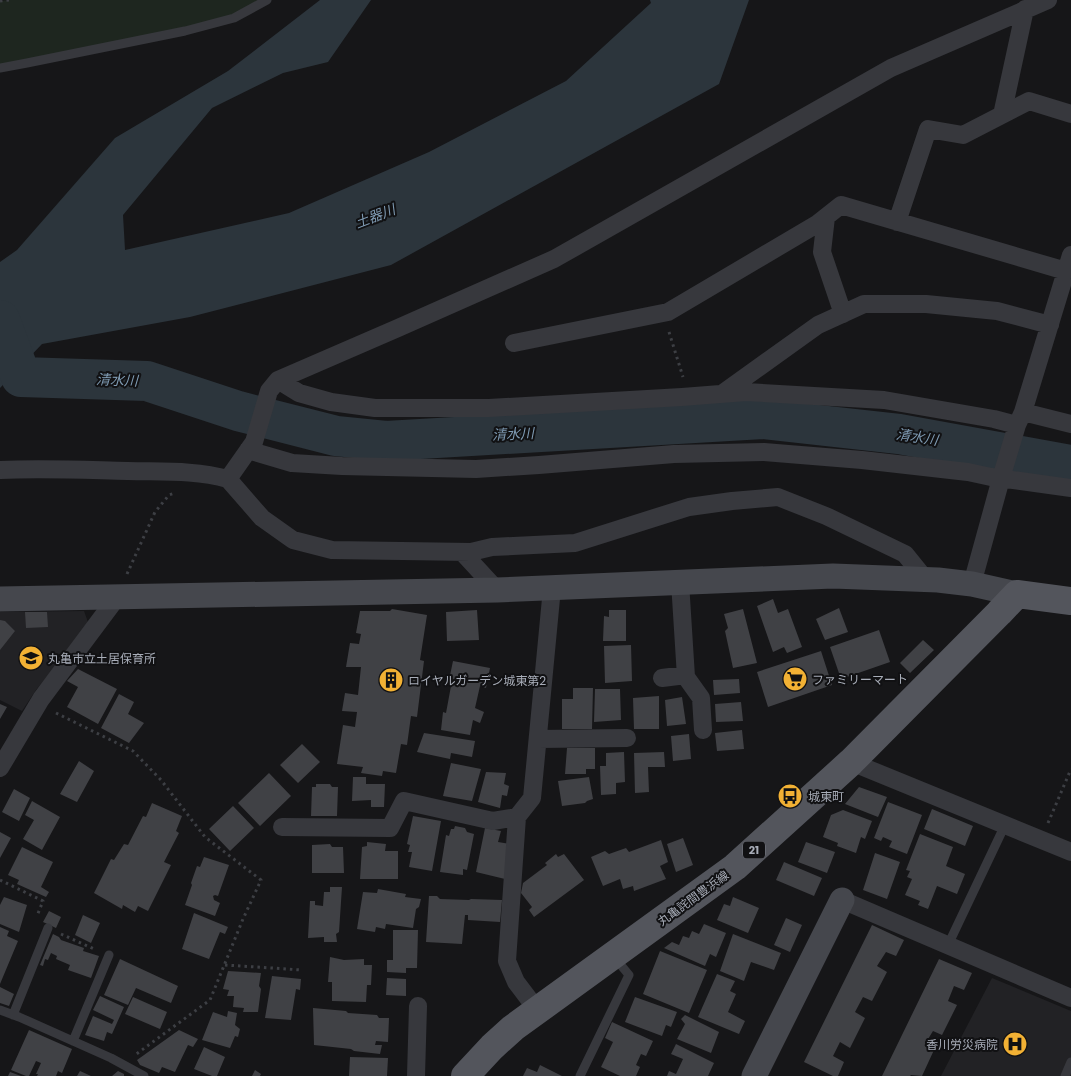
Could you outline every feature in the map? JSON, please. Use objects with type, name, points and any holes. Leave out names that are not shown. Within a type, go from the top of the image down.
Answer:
[{"type":"main road","points":[[1017,594],[1052,597],[1071,601]]},
{"type":"main road","name":"丸亀詫間豊浜線","points":[[464,1076],[513,1028],[735,867],[852,762],[1017,594]]},
{"type":"street","points":[[228,479],[251,446],[273,385],[554,259],[891,68],[1048,0]]},
{"type":"street","points":[[1002,115],[1025,9]]},
{"type":"street","points":[[897,222],[928,129],[963,135],[1029,101],[1071,114]]},
{"type":"street","points":[[514,343],[668,312],[817,224],[841,205],[897,222],[1069,263],[1002,476],[972,584]]},
{"type":"street","points":[[826,217],[822,252],[843,314]]},
{"type":"street","points":[[723,394],[818,325],[864,304],[926,304],[997,311],[1050,325]]},
{"type":"street","points":[[273,385],[331,402],[375,408],[489,408],[746,392],[884,400],[994,419],[1020,418],[1071,424]]},
{"type":"street","points":[[251,446],[292,463],[476,469],[674,454],[764,452],[862,460],[968,472],[1071,488]]},
{"type":"street","points":[[0,470],[178,472],[214,475],[228,479],[262,518],[293,540],[332,550],[470,552],[492,547],[575,544],[689,507],[778,497],[826,516],[905,554],[926,580]]},
{"type":"street","points":[[462,552],[497,590]]},
{"type":"street","points":[[0,598],[497,590],[833,576],[972,584],[1017,594]]},
{"type":"street","points":[[680,582],[686,677],[701,698],[703,730]]},
{"type":"street","points":[[538,1011],[516,982],[507,961],[517,817],[532,798],[552,588]]},
{"type":"street","points":[[0,768],[39,704],[118,596]]},
{"type":"street","points":[[662,678],[686,675]]},
{"type":"street","points":[[538,739],[627,738]]},
{"type":"street","points":[[852,762],[1071,852]]},
{"type":"street","points":[[282,827],[390,828],[404,801],[493,821],[517,817]]},
{"type":"street","points":[[754,1076],[842,900],[1071,998]]},
{"type":"street","points":[[416,1076],[418,1006]]},
{"type":"lane","points":[[0,68],[185,31],[234,18],[267,0]]},
{"type":"lane","points":[[948,945],[1005,825]]},
{"type":"lane","points":[[14,1015],[48,928]]},
{"type":"lane","points":[[73,1041],[109,955]]},
{"type":"lane","points":[[580,1076],[629,975],[613,956]]},
{"type":"lane","points":[[0,1010],[73,1041],[144,1076]]},
{"type":"lane","points":[[1065,1076],[1071,1062]]},
{"type":"path","points":[[0,1],[9,0]]},
{"type":"path","points":[[663,313],[689,396]]},
{"type":"path","points":[[118,596],[155,512],[169,495],[178,491]]},
{"type":"path","points":[[39,704],[132,751],[161,780],[205,837],[260,880],[210,1000],[122,1064]]},
{"type":"path","points":[[1040,840],[1071,769]]},
{"type":"path","points":[[225,965],[302,970]]},
{"type":"shaded area","points":[[267,0],[234,18],[0,68],[0,1]]},
{"type":"shaded area","name":"丸亀市立土居保育所","points":[[84,611],[89,625],[36,690],[22,711],[0,700],[0,612]]},
{"type":"shaded area","name":"香川労災病院","points":[[992,978],[1071,1011],[1071,1076],[941,1076]]},
{"type":"water","name":"土器川","points":[[320,0],[371,0],[328,62],[283,73],[212,108],[123,215],[125,250],[289,213],[429,152],[566,81],[651,3],[650,0],[749,0],[719,84],[391,265],[190,317],[42,344],[0,388],[0,262],[17,250],[115,138],[228,71]]},
{"type":"building","points":[[773,599],[778,613],[788,609],[802,647],[787,653],[784,647],[773,652],[757,606]]},
{"type":"building","points":[[839,608],[848,632],[825,640],[816,619]]},
{"type":"building","name":"ロイヤルガーデン城東第2","points":[[392,609],[427,615],[420,660],[424,661],[417,717],[411,716],[407,745],[401,744],[396,773],[383,771],[382,776],[361,773],[363,767],[337,764],[343,725],[355,727],[357,712],[342,711],[345,693],[358,695],[361,667],[346,667],[350,643],[359,644],[361,634],[356,633],[360,611],[390,611]]},
{"type":"building","points":[[743,609],[757,663],[733,668],[725,631],[728,628],[724,614]]},
{"type":"building","points":[[477,610],[479,640],[447,641],[446,612]]},
{"type":"building","points":[[609,610],[626,610],[626,641],[603,641],[604,616],[609,617]]},
{"type":"building","points":[[25,612],[47,612],[48,627],[26,628]]},
{"type":"building","points":[[0,620],[5,621],[15,631],[0,650]]},
{"type":"building","points":[[879,630],[890,662],[841,679],[830,647]]},
{"type":"building","points":[[923,640],[934,650],[910,673],[900,663]]},
{"type":"building","points":[[631,645],[632,681],[605,683],[604,646]]},
{"type":"building","name":"ファミリーマート","points":[[821,651],[832,685],[768,707],[757,672]]},
{"type":"building","points":[[453,661],[490,668],[486,688],[480,686],[475,708],[484,712],[480,723],[473,720],[470,735],[441,730],[443,712],[446,713],[451,686],[448,685]]},
{"type":"building","points":[[78,669],[117,689],[98,724],[67,707],[78,687],[67,681]]},
{"type":"building","points":[[739,679],[740,693],[714,695],[713,680]]},
{"type":"building","points":[[573,688],[593,688],[592,729],[562,729],[562,699],[573,699]]},
{"type":"building","points":[[595,689],[620,689],[621,720],[594,722]]},
{"type":"building","points":[[119,694],[134,702],[128,714],[144,723],[129,743],[101,728]]},
{"type":"building","points":[[659,696],[659,729],[634,729],[633,698]]},
{"type":"building","points":[[682,697],[686,724],[667,726],[665,700]]},
{"type":"building","points":[[741,702],[743,721],[716,722],[715,704]]},
{"type":"building","points":[[0,704],[7,707],[0,719]]},
{"type":"building","points":[[742,730],[744,749],[717,751],[715,733]]},
{"type":"building","points":[[424,733],[475,741],[472,757],[451,753],[450,759],[417,752]]},
{"type":"building","points":[[689,734],[691,759],[673,761],[671,736]]},
{"type":"building","points":[[302,744],[320,762],[298,783],[280,765]]},
{"type":"building","points":[[567,748],[595,748],[595,769],[586,769],[586,774],[565,774]]},
{"type":"building","points":[[624,752],[625,782],[616,783],[616,794],[601,795],[600,766],[606,766],[606,753]]},
{"type":"building","points":[[664,752],[665,767],[648,767],[649,792],[635,793],[634,753]]},
{"type":"building","points":[[79,761],[94,771],[77,802],[60,794]]},
{"type":"building","points":[[451,763],[481,769],[472,801],[443,796]]},
{"type":"building","points":[[486,772],[506,773],[504,784],[509,786],[507,796],[502,795],[500,808],[478,802]]},
{"type":"building","points":[[269,773],[291,796],[260,826],[238,803]]},
{"type":"building","points":[[353,777],[366,777],[366,784],[385,784],[384,807],[371,807],[371,800],[352,801]]},
{"type":"building","points":[[589,777],[593,799],[585,803],[562,806],[558,781]]},
{"type":"building","points":[[316,784],[330,784],[332,787],[338,787],[337,816],[311,816],[312,787],[316,787]]},
{"type":"building","points":[[859,787],[887,797],[878,817],[845,804]]},
{"type":"building","points":[[14,789],[30,798],[19,821],[2,812]]},
{"type":"building","points":[[32,801],[60,817],[42,850],[23,839],[34,820],[25,815]]},
{"type":"building","points":[[888,802],[922,815],[907,854],[889,847],[892,841],[883,837],[881,841],[874,838]]},
{"type":"building","points":[[152,803],[182,816],[176,831],[179,833],[164,862],[171,865],[148,911],[138,906],[135,912],[123,905],[122,909],[94,893],[111,859],[114,860],[124,844],[128,845],[143,816],[146,817]]},
{"type":"building","points":[[233,806],[254,828],[230,851],[209,829]]},
{"type":"building","points":[[932,809],[973,826],[965,846],[924,829]]},
{"type":"building","points":[[843,810],[872,821],[865,839],[861,837],[856,853],[837,846],[838,843],[823,837],[831,815]]},
{"type":"building","points":[[413,816],[441,821],[432,871],[409,867],[412,852],[408,852],[410,845],[407,844]]},
{"type":"building","points":[[455,826],[465,828],[467,832],[474,834],[467,870],[463,869],[463,875],[440,872],[446,835],[449,836],[451,829],[454,829]]},
{"type":"building","points":[[485,828],[501,831],[498,842],[510,844],[505,879],[476,872]]},
{"type":"building","points":[[0,832],[11,838],[0,858]]},
{"type":"building","points":[[920,834],[953,847],[946,866],[965,874],[957,894],[937,886],[928,909],[918,905],[920,901],[905,895],[912,879],[907,877],[910,871],[906,870]]},
{"type":"building","points":[[683,838],[693,865],[676,872],[667,844]]},
{"type":"building","points":[[661,840],[668,862],[660,866],[666,879],[634,891],[633,886],[623,889],[620,879],[603,886],[591,857],[605,851],[609,854],[626,848],[629,852]]},
{"type":"building","points":[[367,842],[386,844],[385,851],[398,851],[398,879],[360,879],[362,847],[367,846]]},
{"type":"building","points":[[806,842],[835,852],[827,873],[798,862]]},
{"type":"building","points":[[330,844],[332,847],[343,847],[344,873],[312,873],[312,845]]},
{"type":"building","points":[[22,847],[53,862],[41,887],[49,892],[46,897],[17,884],[19,880],[8,875]]},
{"type":"building","points":[[875,853],[900,862],[887,899],[863,890]]},
{"type":"building","points":[[556,854],[558,857],[564,854],[584,880],[534,917],[529,910],[532,907],[521,893],[523,883],[547,865],[545,863]]},
{"type":"building","points":[[204,857],[229,865],[218,896],[213,896],[214,900],[220,903],[215,916],[185,905],[197,866],[200,867]]},
{"type":"building","points":[[784,862],[822,878],[814,896],[776,880]]},
{"type":"building","points":[[330,887],[342,887],[339,932],[336,934],[337,942],[324,942],[324,937],[308,938],[310,901],[315,901],[315,905],[323,906],[324,892],[330,892]]},
{"type":"building","points":[[378,889],[406,894],[405,897],[421,899],[419,907],[416,909],[413,928],[386,924],[385,929],[376,927],[375,932],[357,929],[363,892],[377,893]]},
{"type":"building","points":[[429,896],[437,896],[440,899],[502,900],[500,922],[468,920],[468,915],[465,915],[462,944],[426,942]]},
{"type":"building","points":[[4,897],[27,905],[19,932],[0,924],[0,905]]},
{"type":"building","points":[[733,897],[759,908],[748,933],[717,920],[724,904],[730,906]]},
{"type":"building","points":[[49,911],[61,917],[56,928],[43,922]]},
{"type":"building","points":[[194,913],[228,927],[225,934],[220,932],[209,959],[182,949]]},
{"type":"building","points":[[83,915],[100,923],[91,943],[75,935]]},
{"type":"building","points":[[786,918],[802,925],[790,952],[774,945]]},
{"type":"building","points":[[704,924],[726,933],[716,957],[710,954],[705,966],[664,948],[672,942],[679,945],[683,936],[689,938],[692,931],[699,934]]},
{"type":"building","points":[[872,925],[904,940],[896,956],[886,952],[877,966],[887,972],[872,1001],[863,997],[855,1012],[865,1018],[850,1048],[840,1042],[833,1056],[844,1062],[838,1076],[833,1076],[804,1062]]},
{"type":"building","points":[[0,927],[9,931],[7,936],[18,941],[0,984]]},
{"type":"building","points":[[393,930],[418,930],[417,968],[406,968],[406,973],[387,972],[387,960],[393,960]]},
{"type":"building","points":[[53,934],[61,940],[84,948],[83,951],[99,956],[91,978],[68,970],[70,965],[56,959],[57,956],[51,953],[48,960],[45,959],[43,966],[40,965]]},
{"type":"building","points":[[733,934],[781,953],[774,970],[751,962],[744,981],[720,971]]},
{"type":"building","points":[[660,951],[707,970],[689,1013],[643,994]]},
{"type":"building","points":[[330,957],[344,960],[364,959],[364,965],[372,965],[371,985],[367,985],[366,1002],[332,1001],[332,982],[328,982]]},
{"type":"building","points":[[120,959],[178,986],[171,1003],[136,988],[128,1005],[104,995]]},
{"type":"building","points":[[939,959],[972,973],[964,990],[954,986],[948,1001],[957,1005],[942,1035],[933,1031],[925,1044],[934,1050],[922,1076],[882,1076]]},
{"type":"building","points":[[228,971],[261,973],[258,1012],[243,1012],[244,1008],[233,1007],[234,996],[227,996],[229,990],[223,989]]},
{"type":"building","points":[[717,974],[735,981],[730,991],[736,994],[728,1012],[745,1021],[739,1034],[698,1017]]},
{"type":"building","points":[[272,976],[301,979],[300,990],[296,989],[291,1020],[265,1018]]},
{"type":"building","points":[[387,978],[406,979],[406,996],[386,995]]},
{"type":"building","points":[[0,987],[14,994],[9,1006],[0,1003]]},
{"type":"building","points":[[100,996],[124,1007],[112,1034],[107,1032],[104,1041],[85,1035],[93,1016],[112,1024],[114,1020],[93,1010]]},
{"type":"building","points":[[133,997],[167,1012],[160,1029],[125,1014]]},
{"type":"building","points":[[635,997],[677,1012],[671,1027],[666,1025],[662,1036],[625,1022]]},
{"type":"building","points":[[313,1008],[389,1018],[388,1042],[376,1041],[375,1045],[382,1045],[380,1054],[314,1045]]},
{"type":"building","points":[[228,1011],[237,1013],[235,1025],[240,1029],[238,1037],[235,1036],[230,1048],[202,1040],[213,1012],[227,1017]]},
{"type":"building","points":[[685,1015],[719,1032],[711,1053],[677,1039],[685,1024],[681,1019]]},
{"type":"building","points":[[612,1022],[653,1041],[646,1056],[641,1054],[636,1065],[640,1067],[636,1076],[620,1076],[601,1067],[613,1042],[605,1038]]},
{"type":"building","points":[[29,1030],[72,1049],[62,1073],[58,1071],[56,1076],[37,1076],[38,1074],[36,1074],[41,1063],[36,1061],[29,1076],[11,1070]]},
{"type":"building","points":[[179,1030],[198,1039],[193,1047],[188,1045],[175,1072],[162,1067],[159,1073],[140,1065],[137,1060]]},
{"type":"building","points":[[676,1044],[714,1063],[708,1076],[667,1076],[669,1071],[676,1074],[683,1059],[671,1054]]},
{"type":"building","points":[[204,1047],[225,1057],[217,1076],[194,1069]]},
{"type":"building","points":[[350,1057],[388,1058],[387,1076],[349,1076]]},
{"type":"building","points":[[540,1065],[562,1076],[523,1076],[527,1068],[537,1072]]},
{"type":"building","points":[[255,1070],[261,1074],[260,1076],[252,1076]]},
{"type":"building","points":[[80,1071],[91,1076],[77,1076]]},
{"type":"building","points":[[118,1071],[124,1074],[124,1076],[112,1076]]},
{"type":"building","points":[[10,1072],[21,1076],[8,1076]]},
{"type":"waterway","name":"清水川","points":[[0,320],[21,377],[147,381],[238,411],[336,436],[386,441],[763,419],[899,434],[1071,465]]},
{"type":"place","name":"丸亀市立土居保育所","points":[[31,658]]},
{"type":"place","name":"ファミリーマート","points":[[795,679]]},
{"type":"place","name":"ロイヤルガーデン城東第2","points":[[391,680]]},
{"type":"place","name":"城東町","points":[[790,796]]},
{"type":"place","name":"香川労災病院","points":[[1015,1044]]}]
